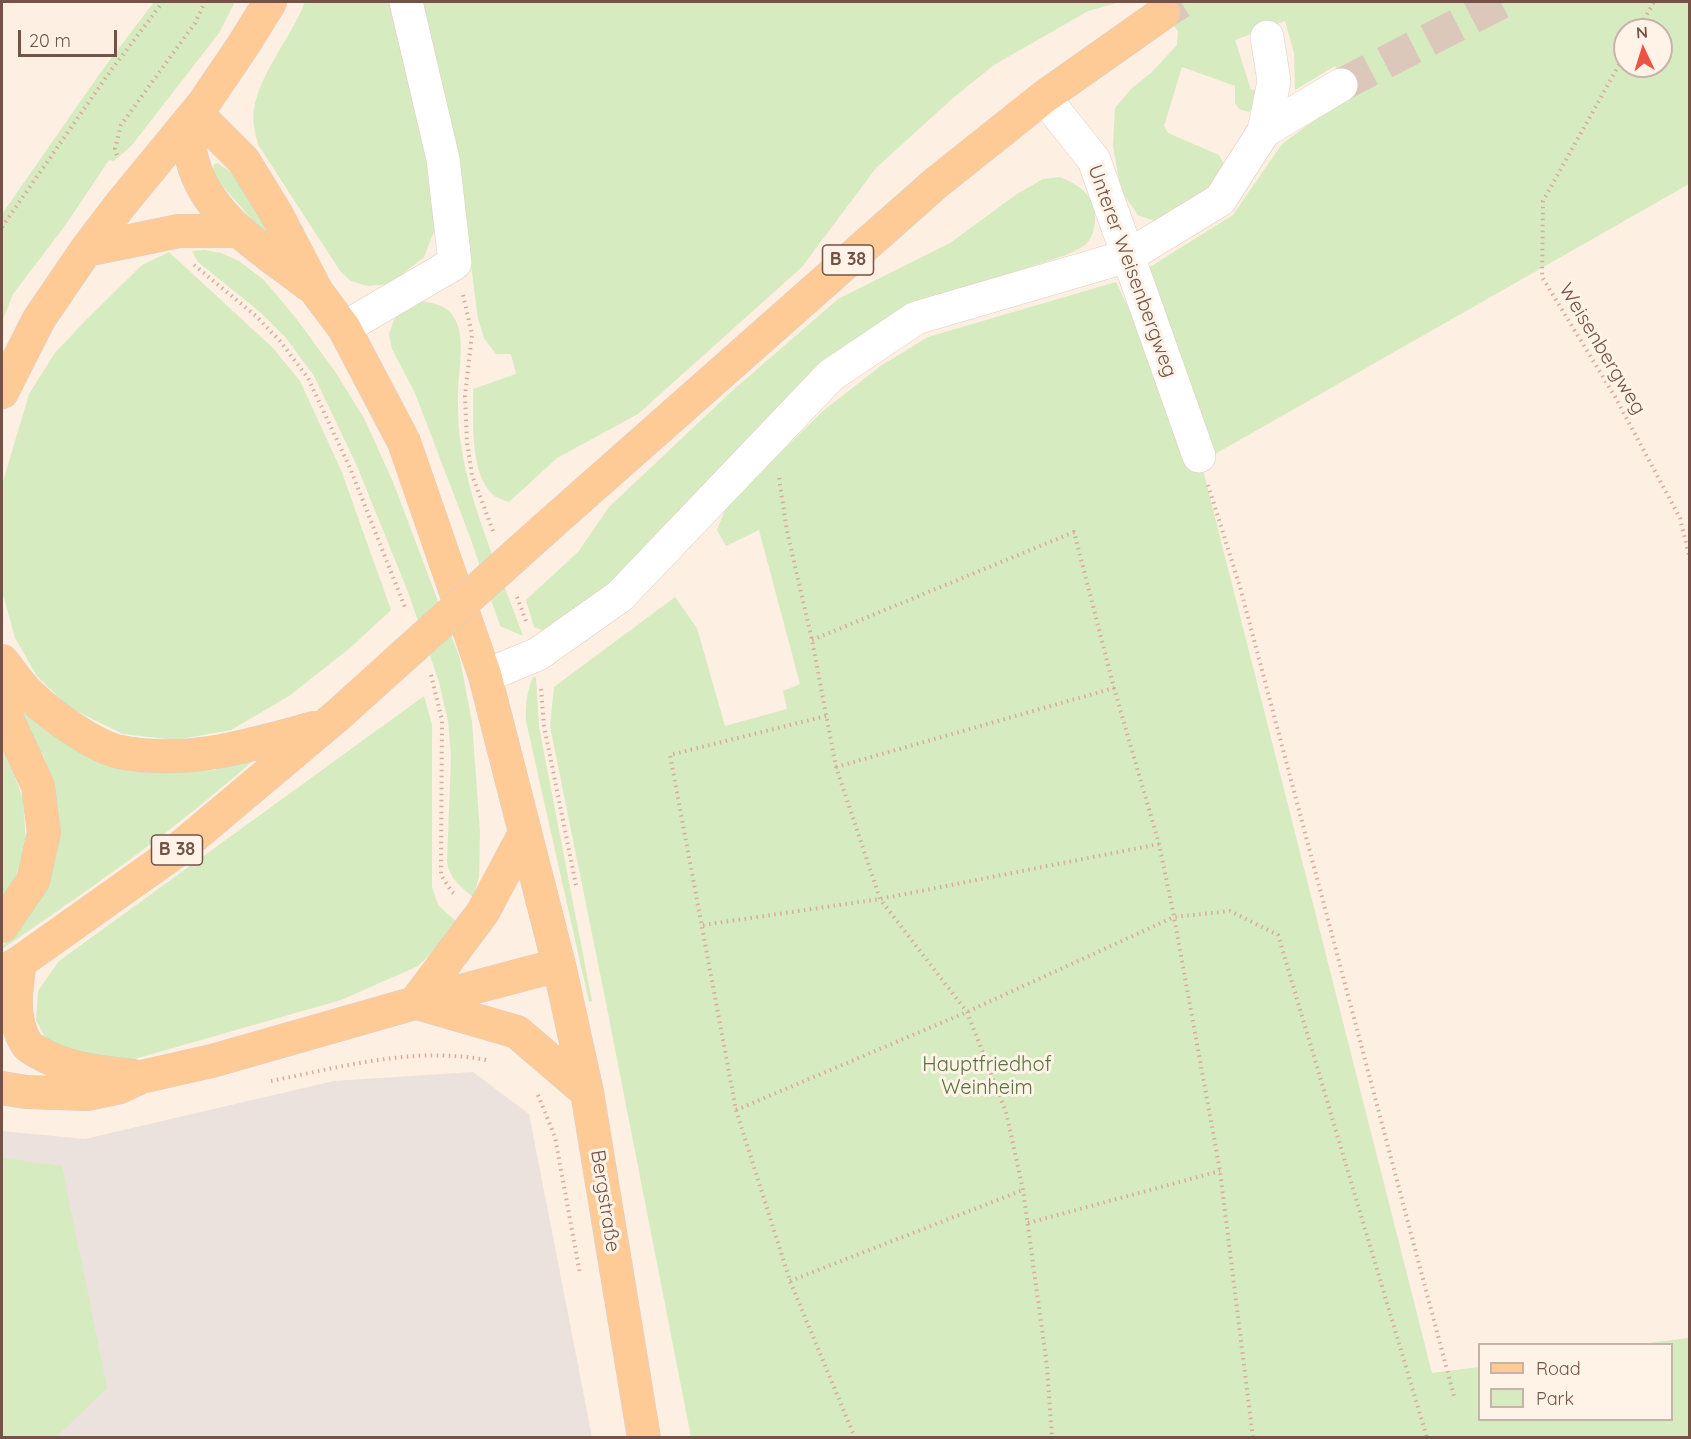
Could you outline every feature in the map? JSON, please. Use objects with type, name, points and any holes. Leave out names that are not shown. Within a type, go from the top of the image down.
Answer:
[{"type":"main road","points":[[2,392],[39,319],[86,250],[192,118],[244,44],[270,2]]},
{"type":"main road","name":"B 38","points":[[11,968],[175,852],[390,668],[936,183],[1044,97],[1164,13]]},
{"type":"main road","points":[[192,118],[192,159],[203,186],[215,205],[239,231],[317,291]]},
{"type":"main road","points":[[192,118],[244,161],[277,215],[317,291]]},
{"type":"main road","points":[[86,250],[179,231],[239,231]]},
{"type":"main road","name":"Bergstraße","points":[[317,291],[344,328],[404,442],[485,676],[559,965],[587,1092],[644,1437]]},
{"type":"main road","points":[[2,661],[31,696],[72,729],[118,752],[182,758],[248,747],[324,725]]},
{"type":"main road","points":[[2,698],[9,723],[38,786],[44,833],[33,881],[2,926]]},
{"type":"main road","points":[[415,1003],[483,912],[525,832]]},
{"type":"main road","points":[[2,1088],[87,1094],[120,1087],[141,1077],[212,1061],[559,965]]},
{"type":"main road","points":[[11,968],[19,1028],[27,1045],[54,1062],[88,1070],[141,1077]]},
{"type":"main road","points":[[415,1003],[517,1032],[587,1092]]},
{"type":"lane","points":[[344,328],[455,263],[443,159],[406,2]]},
{"type":"lane","points":[[485,676],[538,654],[620,596],[831,375],[916,318],[1128,256],[1220,200],[1255,134],[1274,81],[1267,37]]},
{"type":"lane","points":[[1255,134],[1341,85]]},
{"type":"lane","name":"Unterer Weisenbergweg","points":[[1044,97],[1094,160],[1199,456]]},
{"type":"path","points":[[2,227],[103,82],[163,2]]},
{"type":"path","points":[[141,179],[119,161],[115,149],[121,125],[195,23],[206,2]]},
{"type":"path","points":[[1645,18],[1654,2]]},
{"type":"path","name":"Weisenbergweg","points":[[1613,76],[1543,201],[1542,278],[1614,395],[1680,518],[1689,560]]},
{"type":"path","points":[[179,231],[184,257],[256,316],[280,341],[308,378],[350,468],[409,616]]},
{"type":"path","points":[[760,450],[778,471],[787,531],[812,640],[836,767],[880,899],[967,1012],[1006,1112],[1028,1223],[1047,1366],[1052,1437]]},
{"type":"path","points":[[1199,456],[1240,587],[1455,1400]]},
{"type":"path","points":[[812,640],[1074,531],[1114,688],[1159,844],[1174,917],[1220,1171],[1253,1437]]},
{"type":"path","points":[[430,669],[442,720],[441,875],[452,892],[483,912]]},
{"type":"path","points":[[836,767],[1114,688]]},
{"type":"path","points":[[826,716],[670,755],[736,1110],[790,1281],[855,1437]]},
{"type":"path","points":[[703,925],[880,899],[1159,844]]},
{"type":"path","points":[[736,1110],[967,1012],[1174,917],[1230,911],[1278,935],[1427,1437]]},
{"type":"path","points":[[537,1092],[555,1137],[581,1276]]},
{"type":"path","points":[[1028,1223],[1220,1171]]},
{"type":"path","points":[[790,1281],[1023,1190]]},
{"type":"shaded area","points":[[473,1072],[529,1114],[592,1437],[2,1437],[2,1131],[85,1139],[334,1081]]},
{"type":"green space","points":[[154,2],[235,2],[219,33],[132,145],[114,161],[109,160],[64,227],[13,294],[2,322],[2,214],[103,69]]},
{"type":"green space","points":[[305,2],[393,2],[436,200],[435,229],[424,257],[390,284],[368,286],[351,281],[340,271],[259,146],[253,119],[257,95]]},
{"type":"green space","points":[[412,2],[1121,2],[1088,11],[994,65],[953,98],[876,168],[802,267],[638,414],[557,458],[509,502],[492,494],[479,472],[474,444],[473,389],[516,374],[511,354],[496,354],[484,338],[478,319],[464,210]]},
{"type":"green space","name":"Hauptfriedhof Weinheim","points":[[1156,2],[1689,2],[1689,184],[1201,462],[1432,1373],[1478,1367],[1478,1421],[1673,1421],[1673,1343],[1647,1343],[1689,1338],[1689,1437],[691,1437],[550,726],[554,687],[675,597],[697,628],[725,726],[787,709],[783,691],[800,684],[759,530],[726,546],[717,530],[727,505],[824,410],[882,365],[928,337],[1116,282],[1199,456],[1145,270],[1233,215],[1282,144],[1349,95],[1335,66],[1295,90],[1294,53],[1285,21],[1235,40],[1251,90],[1259,89],[1256,107],[1249,112],[1239,109],[1235,103],[1235,86],[1182,67],[1164,126],[1168,133],[1219,155],[1225,166],[1210,196],[1154,221],[1138,215],[1121,191],[1113,146],[1115,108],[1131,89],[1152,72],[1177,45],[1178,32],[1163,6]]},
{"type":"green space","points":[[217,163],[234,174],[274,237],[270,240],[218,181],[213,171],[214,164]]},
{"type":"green space","points":[[1060,177],[1086,193],[1093,206],[1094,228],[1085,245],[1066,255],[914,305],[611,585],[557,624],[542,630],[534,627],[526,600],[578,552],[609,507],[732,391],[838,299],[950,243],[1017,194],[1043,179]]},
{"type":"green space","points":[[204,250],[221,253],[239,261],[264,280],[295,317],[334,370],[364,418],[393,482],[460,659],[472,722],[480,832],[479,877],[473,897],[453,877],[447,861],[451,757],[448,721],[439,682],[408,592],[357,466],[314,376],[286,338],[260,312],[198,262],[192,251]]},
{"type":"green space","points":[[169,252],[273,348],[300,381],[341,470],[391,610],[350,648],[289,696],[231,730],[175,740],[123,734],[68,707],[37,676],[15,638],[2,591],[2,485],[29,394],[54,354],[86,320],[142,265]]},
{"type":"green space","points":[[420,301],[444,308],[452,314],[458,327],[461,346],[458,420],[466,470],[487,542],[523,636],[500,626],[470,537],[415,393],[392,349],[389,334],[394,320],[405,307]]},
{"type":"green space","points":[[533,677],[536,677],[539,727],[592,1001],[589,1002],[526,721],[527,699]]},
{"type":"green space","points":[[12,696],[48,732],[98,759],[162,772],[214,770],[257,757],[165,833],[2,949],[2,946],[16,932],[57,844],[59,814],[53,782],[44,757],[14,709]]},
{"type":"green space","points":[[424,696],[432,725],[432,887],[438,905],[460,925],[418,966],[341,1000],[131,1060],[80,1058],[49,1044],[36,1020],[38,991],[59,961]]},
{"type":"green space","points":[[2,741],[23,799],[26,843],[11,892],[2,903]]},
{"type":"green space","points":[[2,1158],[62,1166],[107,1388],[56,1437],[2,1437]]},
{"type":"tunnel","points":[[1163,13],[1181,2]]},
{"type":"tunnel","points":[[1341,85],[1502,2]]}]
